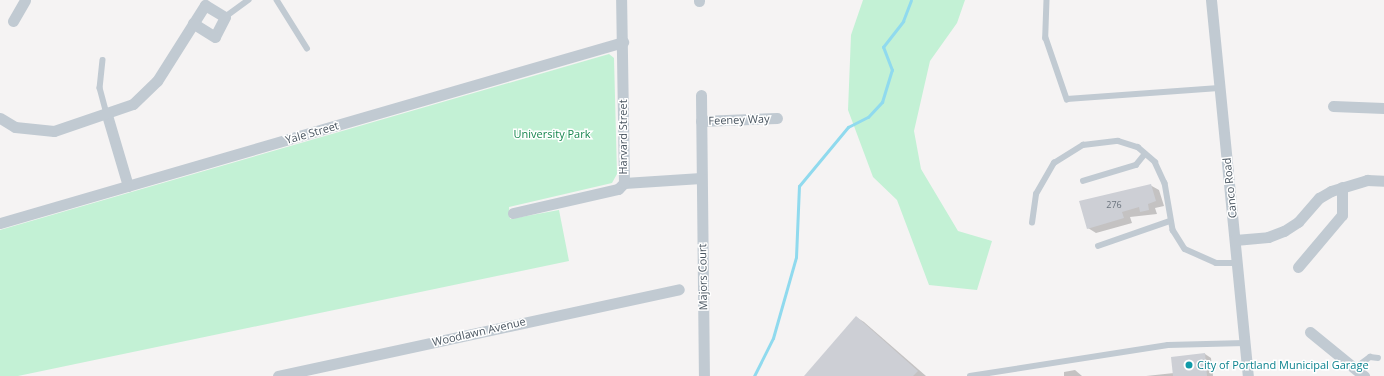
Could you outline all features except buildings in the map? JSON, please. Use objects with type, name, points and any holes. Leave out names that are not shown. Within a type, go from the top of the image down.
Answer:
[{"type":"street","points":[[13,22],[25,0]]},
{"type":"street","name":"Harvard Street","points":[[513,213],[618,188],[624,183],[623,42],[621,0]]},
{"type":"street","name":"Canco Road","points":[[1211,0],[1248,376]]},
{"type":"street","points":[[0,118],[15,127],[35,131],[54,131],[107,116],[146,94],[193,23],[205,5],[225,17],[215,37],[193,23]]},
{"type":"street","name":"Yale Street","points":[[0,223],[623,42]]},
{"type":"street","name":"Feeney Way","points":[[701,95],[701,178]]},
{"type":"street","points":[[1333,106],[1384,108]]},
{"type":"street","points":[[107,116],[128,186]]},
{"type":"street","name":"Feeney Way","points":[[701,121],[777,118]]},
{"type":"street","points":[[624,183],[701,178]]},
{"type":"street","name":"Majors Court","points":[[701,178],[704,376]]},
{"type":"street","points":[[1235,240],[1268,237],[1284,231],[1319,198],[1342,187],[1367,180],[1384,181]]},
{"type":"street","points":[[1298,267],[1342,215],[1342,187]]},
{"type":"street","name":"Woodlawn Avenue","points":[[278,376],[679,289]]},
{"type":"street","points":[[1310,332],[1364,376]]},
{"type":"lane","points":[[225,17],[248,0]]},
{"type":"lane","points":[[277,0],[307,48]]},
{"type":"lane","points":[[1047,0],[1046,38],[1067,99],[1219,88]]},
{"type":"lane","points":[[103,60],[100,88],[107,116]]},
{"type":"lane","points":[[1032,223],[1044,177],[1068,153],[1100,141],[1118,141],[1145,154],[1155,162],[1165,183],[1170,221],[1178,240],[1195,255],[1216,263],[1237,263]]},
{"type":"lane","points":[[1082,181],[1136,165],[1145,154]]},
{"type":"lane","points":[[1098,246],[1170,221]]},
{"type":"lane","points":[[970,376],[1168,345],[1245,343]]},
{"type":"lane","points":[[1354,369],[1370,357],[1378,358]]},
{"type":"green space","points":[[863,0],[965,0],[957,23],[930,61],[914,131],[921,169],[958,231],[992,241],[977,290],[929,285],[897,200],[873,177],[848,110],[851,35]]},
{"type":"green space","name":"University Park","points":[[609,54],[614,58],[617,174],[612,183],[509,207],[510,219],[559,210],[569,261],[18,376],[0,376],[0,230]]},
{"type":"waterway","points":[[754,376],[773,338],[796,257],[799,186],[848,127],[868,117],[882,102],[892,70],[883,47],[903,21],[911,0]]},
{"type":"place","name":"City of Portland Municipal Garage","points":[[1189,365]]}]
